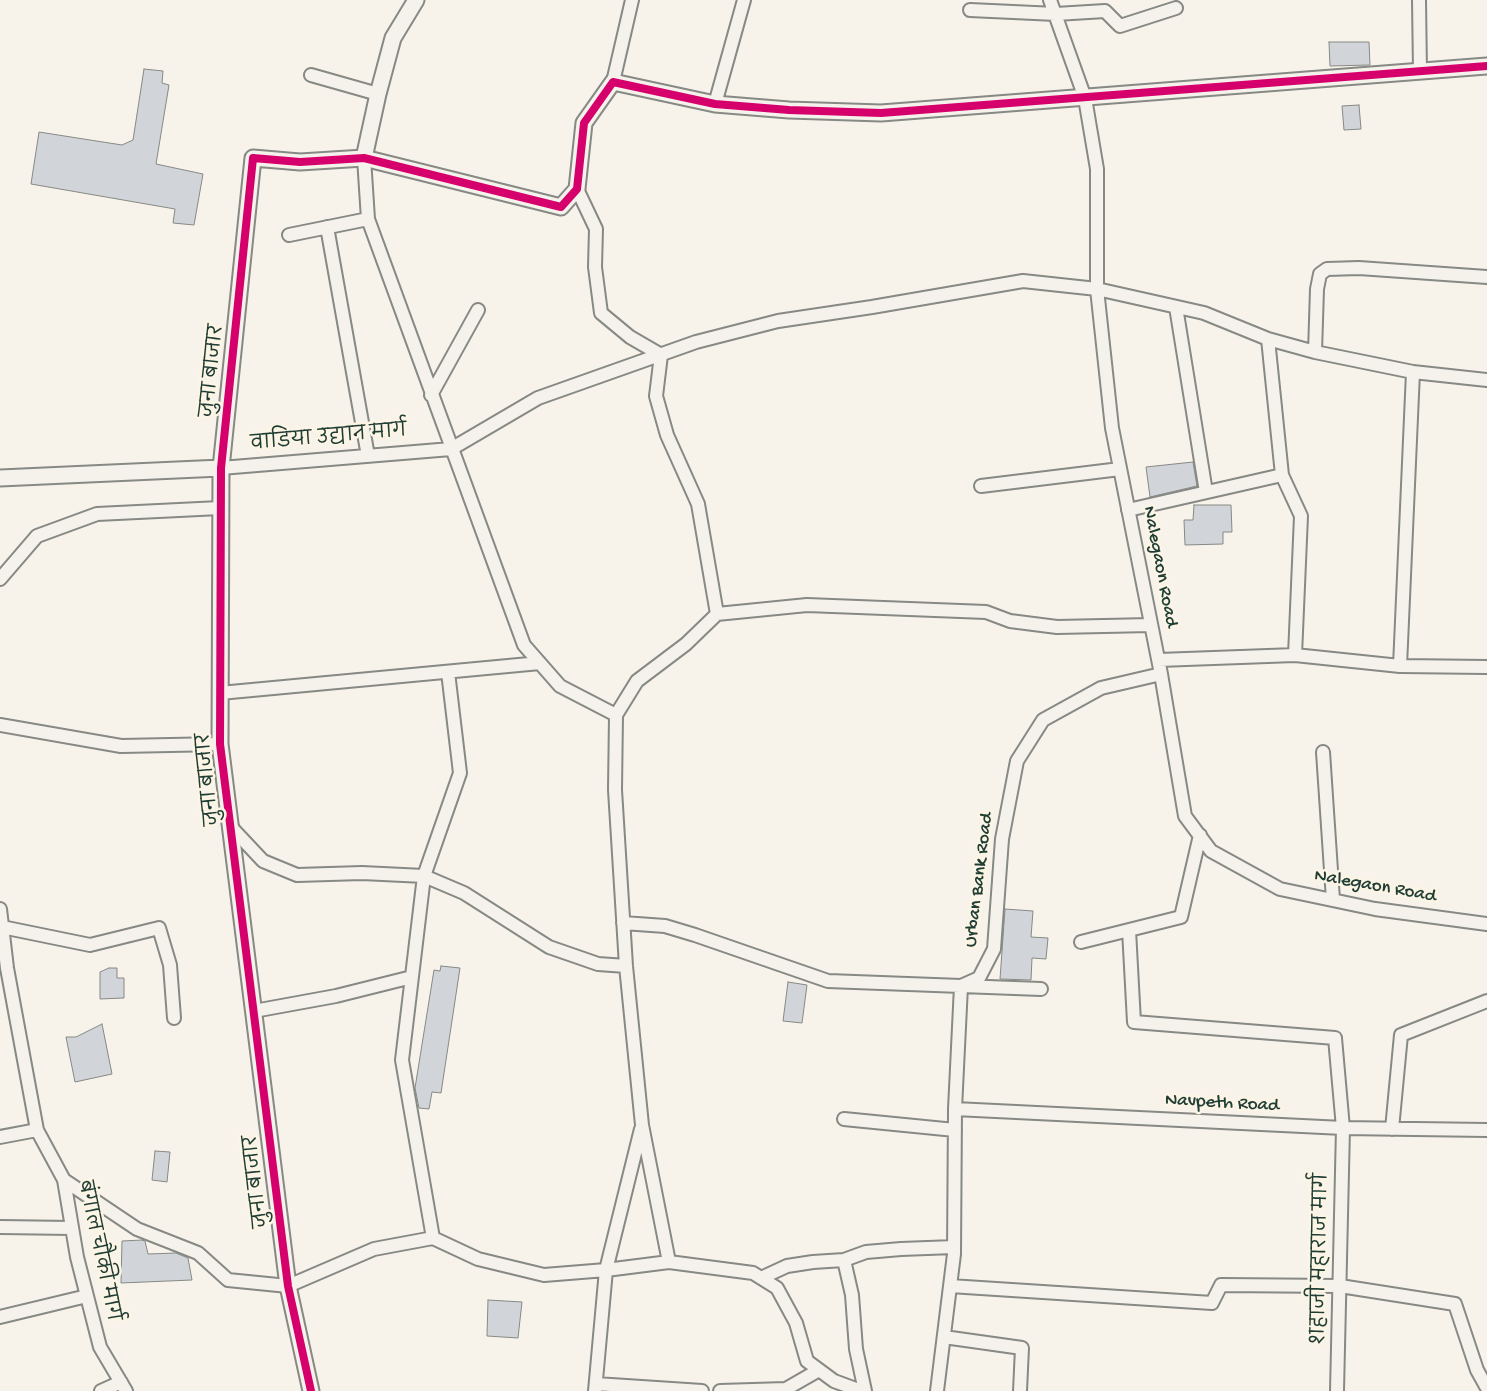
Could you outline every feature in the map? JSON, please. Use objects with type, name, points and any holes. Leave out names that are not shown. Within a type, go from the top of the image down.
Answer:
[{"type":"street","points":[[416,0],[393,38],[378,94],[364,158],[368,219],[524,645],[560,686],[616,715]]},
{"type":"street","points":[[632,0],[614,82],[584,124],[577,189],[596,229],[594,267],[601,313],[630,336],[661,355]]},
{"type":"street","points":[[715,104],[744,0]]},
{"type":"street","name":"Nalegaon Road","points":[[1050,0],[1085,98],[1097,169],[1097,289],[1112,428],[1159,660],[1185,816],[1211,851],[1280,889],[1375,909],[1487,924]]},
{"type":"street","points":[[1419,0],[1420,71]]},
{"type":"street","points":[[970,10],[1056,14],[1105,11],[1120,26],[1176,8]]},
{"type":"street","points":[[614,82],[715,104],[789,110],[881,113],[1487,66]]},
{"type":"street","points":[[312,75],[378,94]]},
{"type":"street","name":"जुना बाजार","points":[[311,1391],[288,1286],[220,744],[221,468],[253,158],[300,162],[364,158]]},
{"type":"street","points":[[364,158],[561,207],[577,189]]},
{"type":"street","points":[[289,235],[368,219]]},
{"type":"street","points":[[326,227],[368,456]]},
{"type":"street","points":[[1315,352],[1317,289],[1320,274],[1327,269],[1359,268],[1487,277]]},
{"type":"street","points":[[451,449],[538,398],[696,342],[778,320],[872,307],[1023,281],[1097,289],[1204,313],[1268,339],[1315,352],[1413,372],[1487,380]]},
{"type":"street","points":[[1176,307],[1206,492]]},
{"type":"street","points":[[431,395],[478,310]]},
{"type":"street","points":[[1268,339],[1282,475],[1301,516],[1295,655]]},
{"type":"street","points":[[661,355],[656,396],[667,435],[698,504],[717,614]]},
{"type":"street","points":[[1400,666],[1413,372]]},
{"type":"street","name":"वाडिया उद्यान मार्ग","points":[[0,478],[221,468],[451,449]]},
{"type":"street","points":[[981,486],[1120,470]]},
{"type":"street","points":[[1128,510],[1282,475]]},
{"type":"street","points":[[0,579],[37,536],[97,514],[220,508]]},
{"type":"street","points":[[669,1262],[642,1125],[626,966],[615,790],[616,715],[637,681],[686,644],[717,614],[807,605],[986,612],[1010,621],[1057,627],[1151,625]]},
{"type":"street","points":[[1159,660],[1295,655],[1400,666],[1487,667]]},
{"type":"street","points":[[220,693],[540,663]]},
{"type":"street","points":[[433,1238],[402,1060],[424,876],[460,773],[448,672]]},
{"type":"street","name":"Urban Bank Road","points":[[961,986],[979,978],[994,949],[1002,839],[1017,761],[1043,720],[1101,688],[1161,674]]},
{"type":"street","points":[[0,725],[121,746],[220,744]]},
{"type":"street","points":[[1323,752],[1333,900]]},
{"type":"street","points":[[231,826],[263,861],[296,875],[362,873],[424,876],[464,893],[549,947],[598,964],[626,966]]},
{"type":"street","points":[[1081,942],[1181,917],[1200,835]]},
{"type":"street","name":"बंगाल चौकी मार्ग","points":[[0,909],[7,968],[37,1130],[64,1180],[72,1228],[100,1347],[124,1386]]},
{"type":"street","points":[[623,923],[666,926],[828,981],[1041,989]]},
{"type":"street","points":[[2,928],[90,944],[159,928],[170,965],[174,1018]]},
{"type":"street","name":"शहाजी महाराज मार्ग","points":[[1129,930],[1134,1022],[1335,1038],[1343,1128],[1337,1391]]},
{"type":"street","points":[[254,1011],[336,996],[412,977]]},
{"type":"street","points":[[937,1391],[954,1247],[955,1109],[961,986]]},
{"type":"street","points":[[1392,1129],[1401,1035],[1487,1001]]},
{"type":"street","name":"Navpeth Road","points":[[955,1109],[1343,1128],[1487,1130]]},
{"type":"street","points":[[844,1119],[955,1130]]},
{"type":"street","points":[[642,1125],[606,1270],[596,1387],[702,1391]]},
{"type":"street","points":[[0,1137],[37,1130]]},
{"type":"street","points":[[64,1180],[137,1229],[198,1253],[228,1280],[288,1286],[374,1250],[433,1238],[478,1259],[544,1275],[669,1262],[753,1272],[777,1288],[796,1323],[806,1361],[834,1381],[861,1391]]},
{"type":"street","points":[[0,1227],[72,1228]]},
{"type":"street","points":[[761,1278],[788,1266],[844,1260],[866,1252],[954,1247]]},
{"type":"street","points":[[844,1260],[852,1296],[856,1348],[865,1391]]},
{"type":"street","points":[[950,1286],[1212,1303],[1221,1285],[1340,1286],[1455,1304],[1477,1370],[1487,1388]]},
{"type":"street","points":[[0,1317],[87,1296]]},
{"type":"street","points":[[944,1337],[1022,1348],[1020,1391]]},
{"type":"street","points":[[720,1391],[786,1389],[819,1370]]},
{"type":"street","points":[[101,1391],[124,1386]]},
{"type":"building","points":[[1329,42],[1369,42],[1370,65],[1330,66]]},
{"type":"building","points":[[144,69],[163,71],[162,83],[169,85],[156,164],[203,174],[194,225],[173,223],[175,209],[31,184],[39,132],[122,145],[133,140]]},
{"type":"building","points":[[1359,105],[1361,129],[1344,130],[1342,106]]},
{"type":"building","points":[[1193,462],[1197,486],[1150,497],[1146,467]]},
{"type":"building","points":[[1194,505],[1231,505],[1232,532],[1223,532],[1223,544],[1185,545],[1184,520],[1193,520]]},
{"type":"building","points":[[1005,909],[1033,911],[1031,937],[1048,938],[1046,959],[1032,958],[1031,980],[1000,979]]},
{"type":"building","points":[[441,966],[460,968],[441,1093],[432,1092],[429,1109],[419,1108],[415,1088],[434,970],[440,971]]},
{"type":"building","points":[[109,968],[117,968],[117,978],[124,978],[124,998],[100,999],[100,972]]},
{"type":"building","points":[[788,982],[807,985],[802,1023],[783,1021]]},
{"type":"building","points":[[102,1024],[112,1074],[75,1082],[66,1037],[76,1037]]},
{"type":"building","points":[[155,1151],[170,1152],[167,1182],[152,1180]]},
{"type":"building","points":[[122,1241],[145,1241],[148,1254],[176,1253],[188,1258],[192,1280],[121,1283]]},
{"type":"building","points":[[488,1300],[522,1302],[518,1338],[487,1336]]},
{"type":"cycle path","points":[[311,1391],[288,1286],[220,744],[221,468],[253,158],[300,162],[364,158],[561,207],[577,189],[584,123],[613,82],[715,104],[789,110],[881,113],[1487,66]]}]
